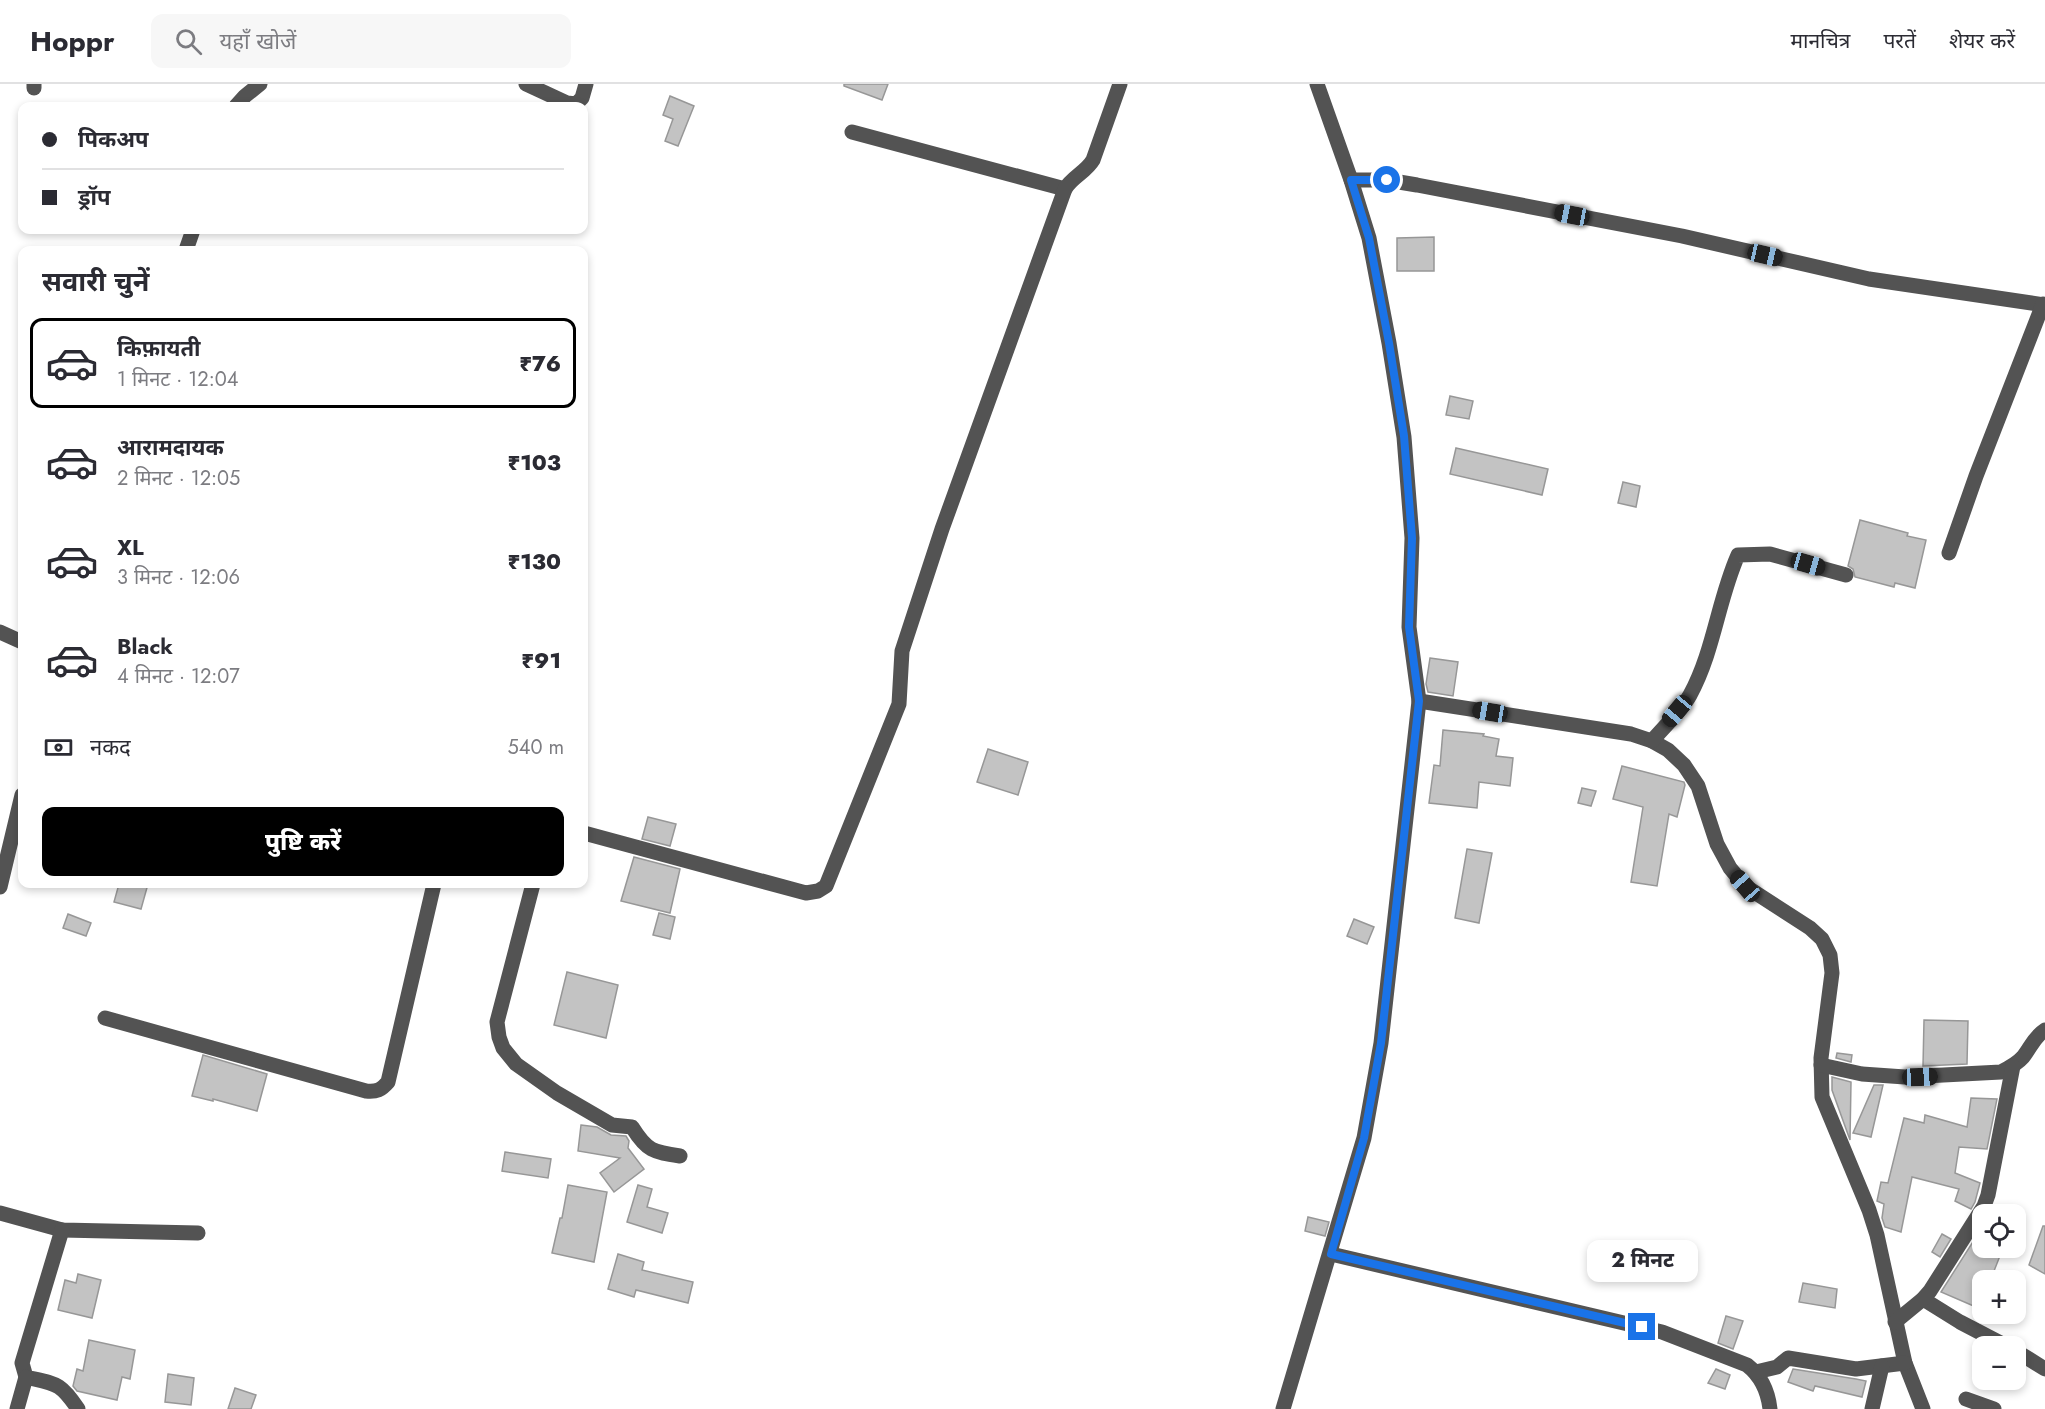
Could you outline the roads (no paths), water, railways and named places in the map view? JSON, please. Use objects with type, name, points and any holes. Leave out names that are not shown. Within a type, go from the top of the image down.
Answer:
[{"type":"street","points":[[239,102],[261,84]]},
{"type":"street","points":[[526,84],[565,102]]},
{"type":"street","points":[[578,102],[582,98],[586,84]]},
{"type":"street","points":[[588,834],[806,893],[818,891],[826,886],[899,704],[902,651],[942,529],[1065,189],[1069,183],[1088,169],[1093,160],[1120,84]]},
{"type":"street","points":[[1283,1409],[1364,1138],[1381,1043],[1419,701],[1409,627],[1412,538],[1404,436],[1389,343],[1369,238],[1317,84]]},
{"type":"street","points":[[852,132],[1065,189]]},
{"type":"street","points":[[1351,180],[1387,180],[1418,185],[1682,236],[1869,279],[2037,305],[2044,304],[1976,476],[1949,553]]},
{"type":"street","points":[[1652,741],[1689,696],[1709,651],[1727,580],[1738,555],[1770,554],[1846,574]]},
{"type":"street","points":[[0,632],[18,640]]},
{"type":"street","points":[[1419,701],[1631,734],[1652,741],[1668,750],[1684,765],[1698,786],[1717,844],[1730,868],[1745,886],[1810,927],[1822,939],[1830,955],[1832,973],[1821,1065],[1822,1097],[1869,1210],[1877,1235],[1905,1363],[1923,1409]]},
{"type":"street","points":[[0,887],[18,812]]},
{"type":"street","points":[[105,1018],[376,1092],[388,1082],[433,888]]},
{"type":"street","points":[[531,888],[497,1022],[503,1048],[516,1064],[557,1093],[612,1125],[632,1127],[639,1139],[653,1152],[680,1156]]},
{"type":"street","points":[[1821,1065],[1862,1074],[1905,1077],[2001,1072],[2022,1058],[2035,1037],[2045,1029]]},
{"type":"street","points":[[1895,1322],[1930,1291],[1984,1206],[2013,1066]]},
{"type":"street","points":[[0,1213],[62,1230],[198,1233]]},
{"type":"street","points":[[17,1409],[26,1377],[22,1363],[62,1230]]},
{"type":"street","points":[[1331,1254],[1662,1332],[1736,1360],[1756,1372],[1767,1391],[1770,1409]]},
{"type":"street","points":[[1923,1299],[1987,1336]]},
{"type":"street","points":[[2026,1357],[2045,1369]]},
{"type":"street","points":[[1756,1372],[1778,1367],[1788,1358],[1856,1369],[1905,1363]]},
{"type":"street","points":[[1872,1409],[1882,1366]]},
{"type":"street","points":[[26,1377],[61,1387],[78,1409]]},
{"type":"street","points":[[1966,1399],[1994,1409]]}]
